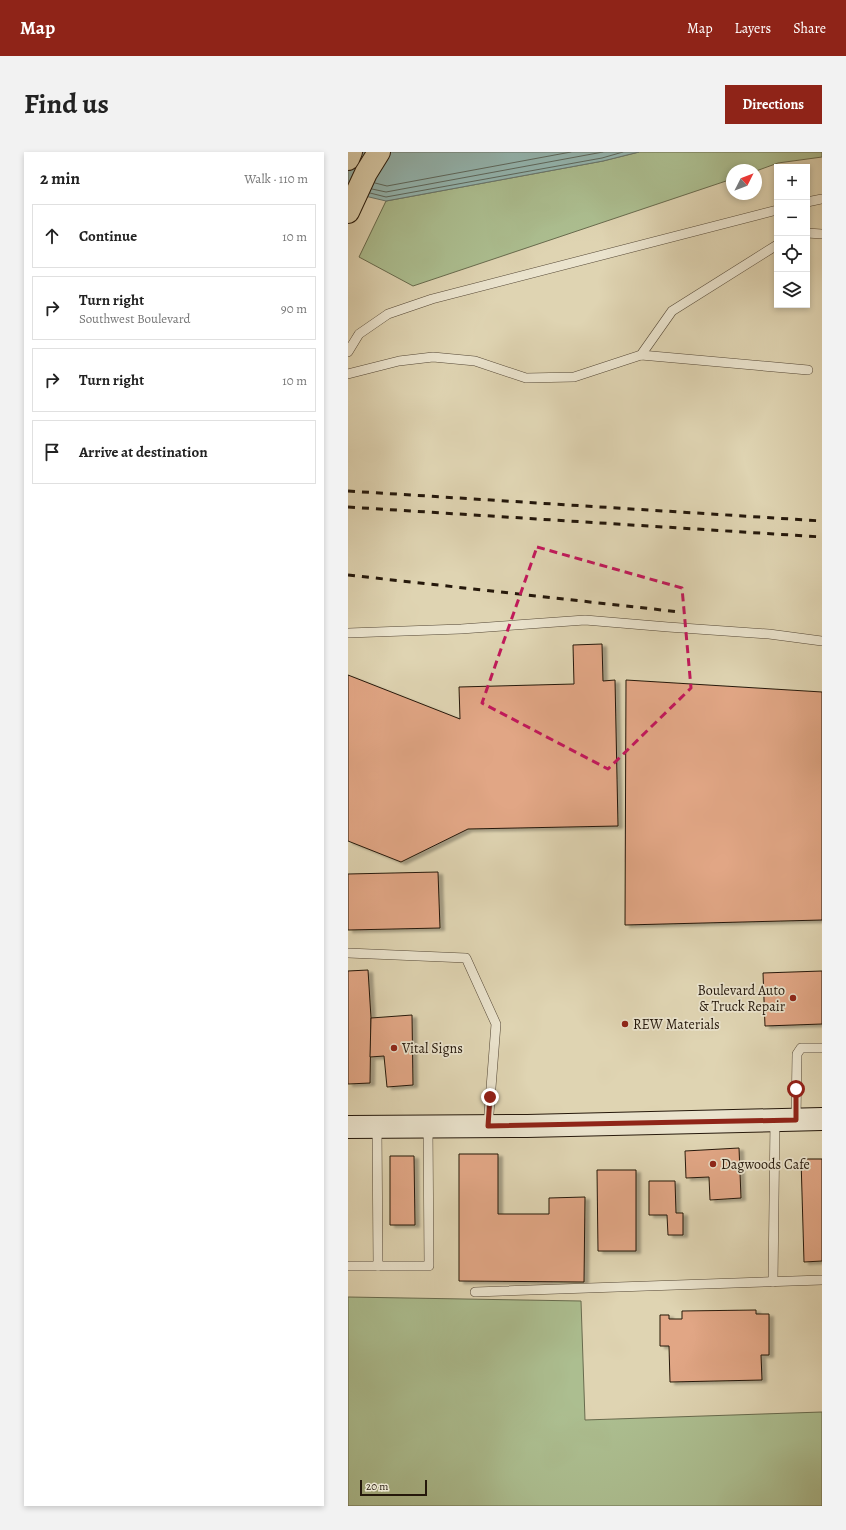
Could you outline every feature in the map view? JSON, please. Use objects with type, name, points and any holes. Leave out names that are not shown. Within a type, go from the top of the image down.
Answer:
[{"type":"highway","points":[[348,159],[351,152]]},
{"type":"highway","points":[[348,212],[366,173],[379,152]]},
{"type":"main road","points":[[348,1127],[488,1126],[822,1119]]},
{"type":"lane","points":[[810,201],[822,199]]},
{"type":"lane","points":[[348,352],[360,334],[388,314],[432,299],[774,211]]},
{"type":"lane","points":[[810,233],[822,234]]},
{"type":"lane","points":[[641,355],[672,311],[774,247]]},
{"type":"lane","points":[[348,374],[399,361],[433,357],[475,361],[526,378],[574,377],[641,355],[808,370]]},
{"type":"lane","points":[[348,633],[461,629],[585,620],[769,634],[822,641]]},
{"type":"lane","points":[[348,953],[466,958],[496,1024],[488,1126]]},
{"type":"lane","points":[[773,1282],[785,1120],[796,1054],[801,1048],[822,1048]]},
{"type":"lane","points":[[377,1127],[378,1266]]},
{"type":"lane","points":[[348,1266],[430,1266],[428,1127]]},
{"type":"lane","points":[[475,1292],[822,1280]]},
{"type":"highlighted area","points":[[537,547],[682,588],[691,688],[608,769],[482,703]]},
{"type":"green space","points":[[639,152],[822,152],[822,157],[778,163],[762,169],[762,164],[726,164],[726,181],[413,286],[359,257],[386,201],[603,161]]},
{"type":"green space","points":[[348,1297],[581,1301],[585,1420],[822,1412],[822,1506],[348,1506]]},
{"type":"water","points":[[348,152],[639,152],[603,161],[386,201],[348,192]]},
{"type":"building","points":[[602,644],[603,681],[615,680],[618,826],[468,829],[401,862],[348,841],[348,675],[460,719],[459,687],[574,684],[573,645]]},
{"type":"building","points":[[626,680],[822,692],[822,920],[625,925]]},
{"type":"building","points":[[438,872],[440,928],[348,930],[348,874]]},
{"type":"building","points":[[368,970],[371,1018],[370,1083],[348,1084],[348,971]]},
{"type":"building","name":"Boulevard Auto & Truck Repair","points":[[822,971],[822,1024],[765,1026],[763,973]]},
{"type":"building","points":[[412,1015],[413,1085],[387,1087],[384,1056],[370,1057],[371,1018]]},
{"type":"building","name":"Dagwoods Cafe","points":[[739,1148],[741,1198],[710,1200],[709,1177],[686,1178],[685,1151]]},
{"type":"building","points":[[459,1154],[498,1154],[498,1214],[549,1214],[549,1198],[585,1197],[584,1282],[459,1281]]},
{"type":"building","points":[[390,1156],[414,1156],[415,1225],[390,1225]]},
{"type":"building","points":[[801,1159],[822,1159],[822,1261],[804,1262]]},
{"type":"building","points":[[597,1170],[636,1170],[636,1251],[598,1251]]},
{"type":"building","points":[[649,1181],[675,1181],[676,1213],[683,1213],[683,1235],[668,1235],[667,1215],[649,1215]]},
{"type":"building","points":[[756,1310],[756,1314],[769,1314],[769,1355],[761,1355],[762,1380],[670,1382],[669,1346],[660,1346],[660,1315],[669,1315],[669,1319],[682,1319],[682,1311]]},
{"type":"railway","points":[[348,491],[822,521]]},
{"type":"railway","points":[[348,507],[822,537]]},
{"type":"railway","points":[[348,575],[680,612]]},
{"type":"place","name":"Boulevard Auto & Truck Repair","points":[[793,998]]},
{"type":"place","name":"REW Materials","points":[[625,1024]]},
{"type":"place","name":"Vital Signs","points":[[394,1048]]},
{"type":"place","name":"Dagwoods Cafe","points":[[713,1164]]},
{"type":"route","points":[[490,1097],[488,1126],[796,1120],[796,1089]]}]
